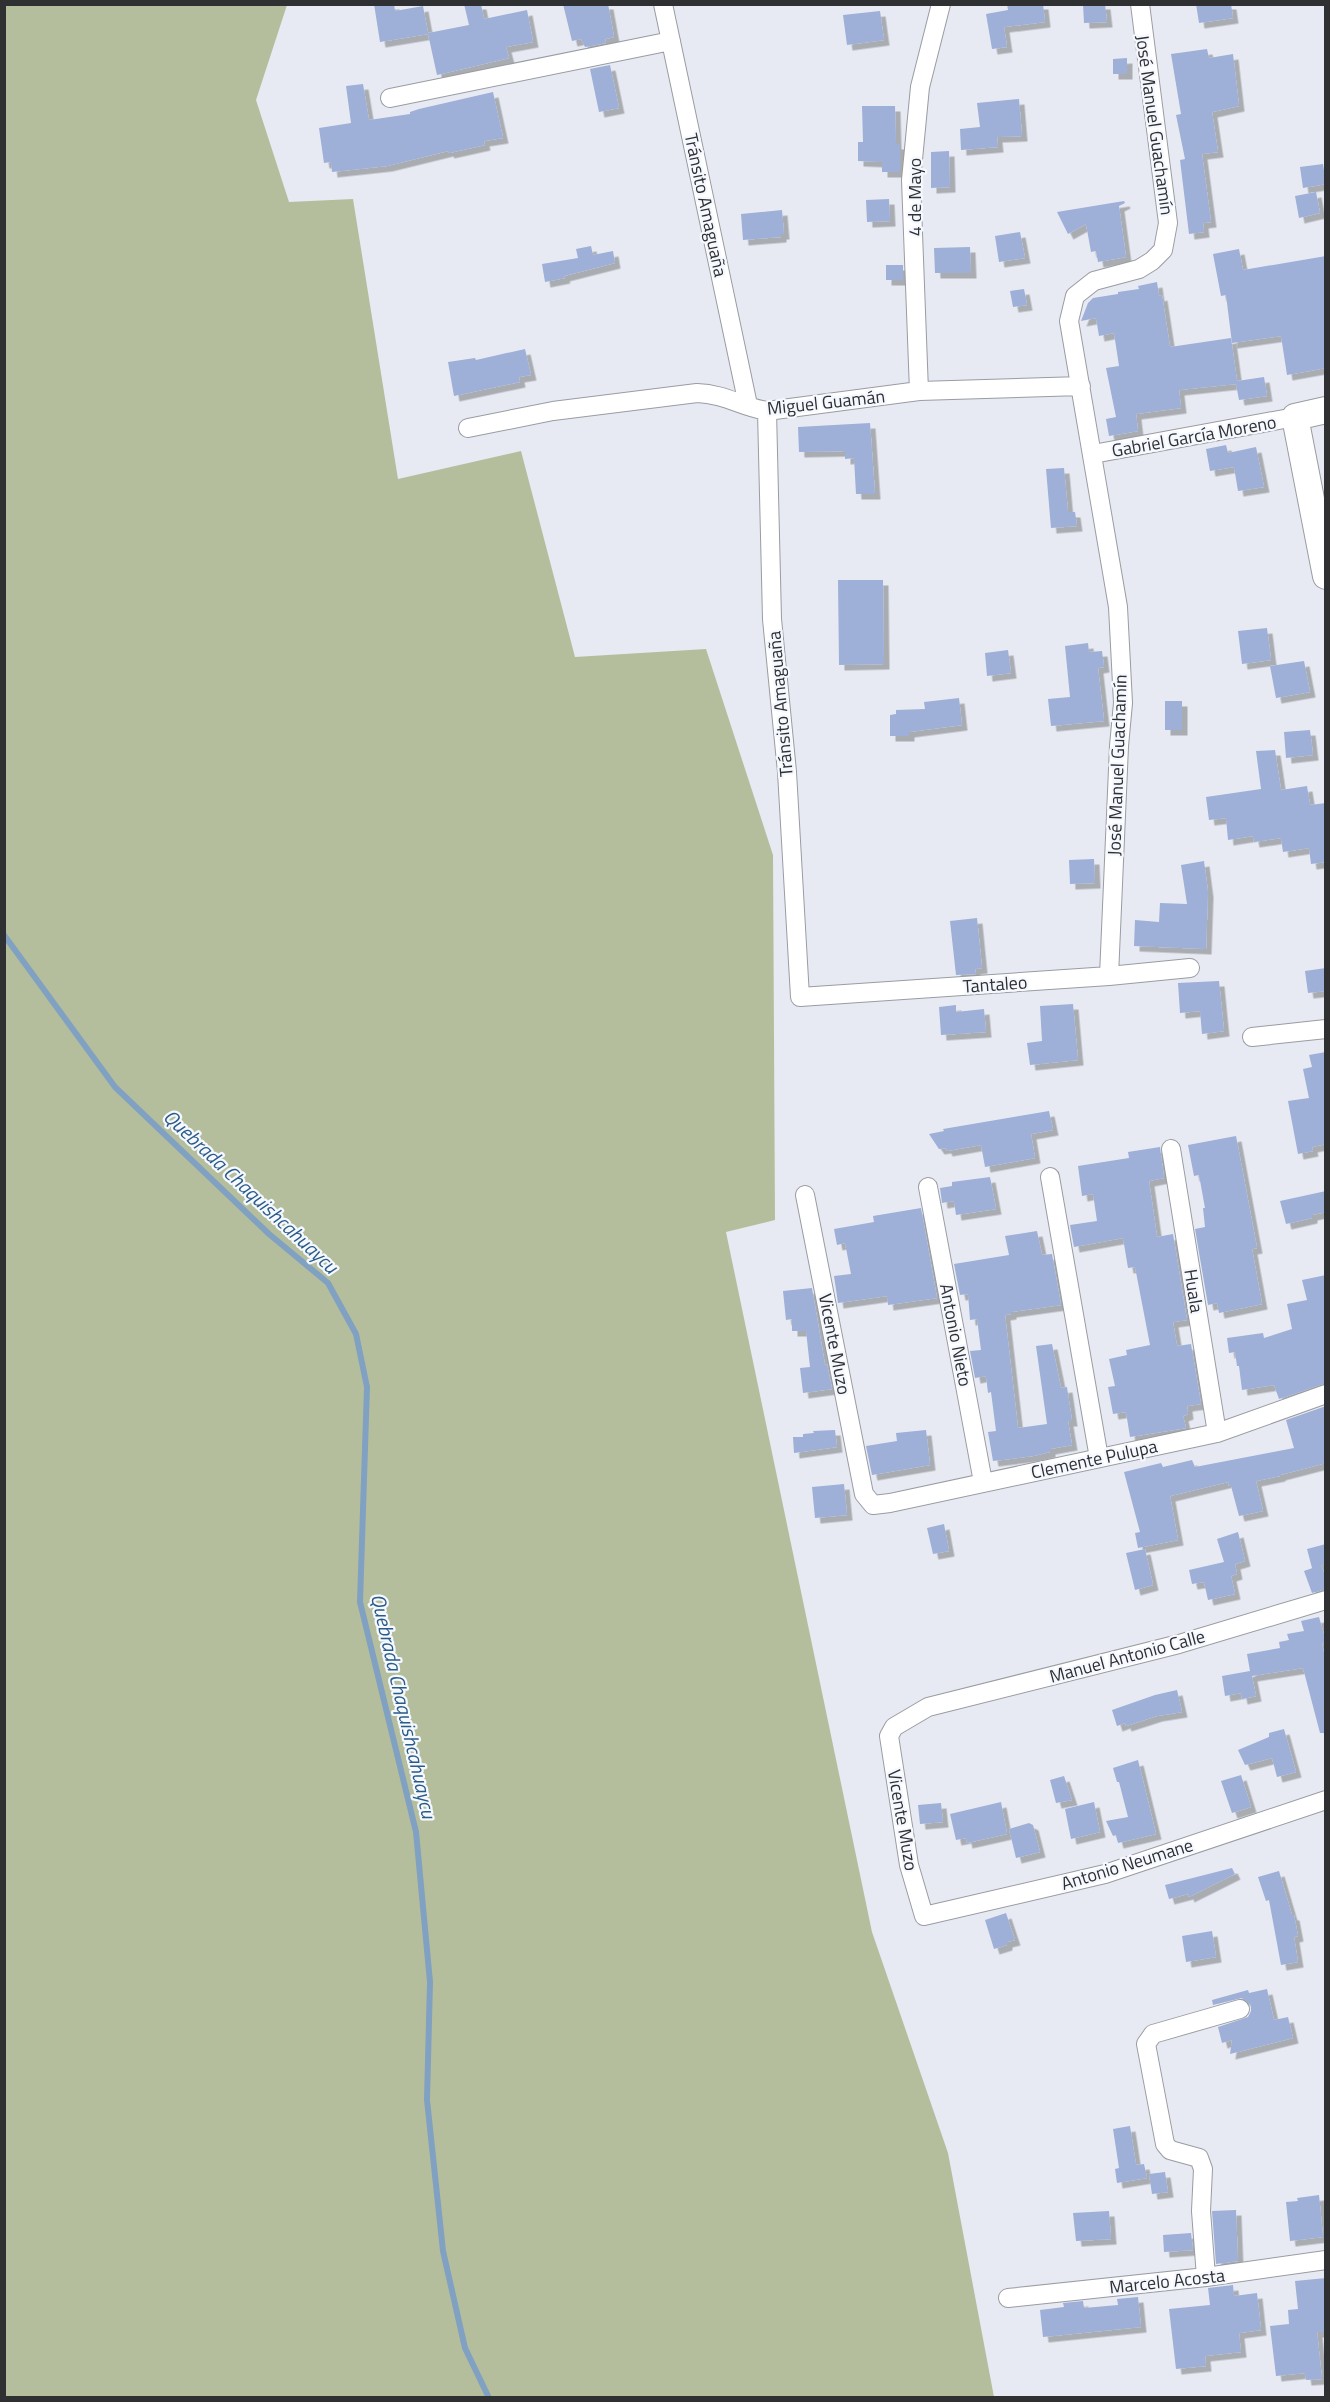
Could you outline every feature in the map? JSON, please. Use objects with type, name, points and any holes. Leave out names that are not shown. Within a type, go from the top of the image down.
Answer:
[{"type":"street","name":"Tránsito Amaguaña","points":[[663,4],[748,405]]},
{"type":"street","name":"4 de Mayo","points":[[919,392],[911,180],[920,87],[941,4]]},
{"type":"street","name":"José Manuel Guachamín","points":[[1109,976],[1119,746],[1123,704],[1118,607],[1069,321],[1075,296],[1094,281],[1139,269],[1163,250],[1168,223],[1140,4]]},
{"type":"street","points":[[390,98],[671,40]]},
{"type":"street","name":"Miguel Guamán","points":[[468,428],[553,411],[697,393],[715,394],[755,409],[767,411],[919,392],[1081,386]]},
{"type":"street","name":"Gabriel García Moreno","points":[[1093,454],[1326,410]]},
{"type":"street","name":"Tránsito Amaguaña","points":[[767,411],[772,619],[787,772],[800,997]]},
{"type":"street","name":"Gabriel García Moreno","points":[[1295,417],[1326,576]]},
{"type":"street","name":"Tantaleo","points":[[800,997],[1109,976],[1190,968]]},
{"type":"street","points":[[1252,1037],[1326,1029]]},
{"type":"street","name":"Huala","points":[[1171,1149],[1217,1433]]},
{"type":"street","points":[[1050,1177],[1099,1458]]},
{"type":"street","name":"Antonio Nieto","points":[[928,1187],[984,1482]]},
{"type":"street","name":"Vicente Muzo","points":[[805,1194],[864,1494]]},
{"type":"street","name":"Clemente Pulupa","points":[[864,1494],[873,1505],[890,1503],[1217,1433],[1326,1394]]},
{"type":"street","name":"Manuel Antonio Calle","points":[[928,1707],[1179,1644],[1326,1600]]},
{"type":"street","name":"Vicente Muzo","points":[[924,1916],[909,1865],[889,1736],[894,1727],[928,1707]]},
{"type":"street","name":"Antonio Neumane","points":[[924,1916],[1105,1874],[1326,1800]]},
{"type":"street","points":[[1206,2277],[1201,2211],[1203,2169],[1199,2158],[1170,2150],[1165,2144],[1146,2044],[1153,2034],[1240,2009]]},
{"type":"street","name":"Marcelo Acosta","points":[[1008,2298],[1206,2277],[1326,2260]]},
{"type":"green space","points":[[5,4],[287,5],[256,100],[289,202],[353,199],[398,479],[521,451],[575,657],[706,649],[773,855],[775,1220],[726,1232],[872,1932],[948,2153],[994,2397],[5,2397]]},
{"type":"building","points":[[374,4],[394,4],[395,11],[423,6],[428,33],[469,25],[464,4],[481,4],[484,19],[527,10],[533,42],[506,47],[509,58],[437,75],[428,34],[380,42]]},
{"type":"building","points":[[563,4],[608,4],[614,37],[605,39],[606,43],[585,47],[581,39],[572,41]]},
{"type":"building","points":[[1007,4],[1043,4],[1045,22],[1004,27],[1007,47],[992,49],[986,14],[1008,10]]},
{"type":"building","points":[[1083,4],[1105,4],[1107,22],[1084,23]]},
{"type":"building","points":[[1196,4],[1231,4],[1233,18],[1199,23]]},
{"type":"building","points":[[880,11],[884,40],[847,45],[843,15]]},
{"type":"building","points":[[1207,49],[1209,58],[1233,54],[1239,106],[1212,112],[1218,152],[1202,154],[1211,222],[1203,223],[1204,232],[1189,234],[1180,160],[1185,159],[1176,115],[1181,114],[1171,54]]},
{"type":"building","points":[[1127,58],[1127,74],[1113,74],[1113,59]]},
{"type":"building","points":[[610,65],[619,108],[599,112],[590,69]]},
{"type":"building","points":[[363,84],[369,120],[410,114],[419,109],[493,92],[503,138],[484,141],[485,145],[449,153],[448,151],[387,166],[332,172],[331,162],[324,163],[319,128],[351,123],[346,86]]},
{"type":"building","points":[[1019,99],[1022,136],[997,137],[998,147],[961,150],[960,129],[980,127],[977,103]]},
{"type":"building","points":[[862,106],[895,106],[896,144],[900,144],[900,172],[882,172],[882,162],[858,161],[858,142],[863,142]]},
{"type":"building","points":[[949,151],[950,187],[931,188],[931,152]]},
{"type":"building","points":[[1323,164],[1326,184],[1303,188],[1300,167]]},
{"type":"building","points":[[1316,192],[1320,213],[1299,218],[1295,196]]},
{"type":"building","points":[[889,199],[890,221],[867,222],[866,200]]},
{"type":"building","points":[[1124,201],[1125,203],[1119,206],[1126,257],[1098,262],[1096,251],[1091,252],[1086,224],[1068,234],[1057,212]]},
{"type":"building","points":[[782,210],[784,234],[781,234],[781,237],[743,240],[741,214]]},
{"type":"building","points":[[1020,232],[1025,258],[999,262],[995,236]]},
{"type":"building","points":[[591,246],[593,255],[613,251],[615,263],[545,282],[542,264],[578,258],[576,249]]},
{"type":"building","points":[[970,247],[971,273],[935,273],[934,248]]},
{"type":"building","points":[[1239,249],[1243,270],[1326,256],[1326,368],[1287,375],[1281,336],[1232,343],[1226,295],[1221,296],[1213,254]]},
{"type":"building","points":[[886,265],[903,265],[903,280],[886,280]]},
{"type":"building","points":[[1157,282],[1159,296],[1162,295],[1170,347],[1231,338],[1237,381],[1264,377],[1267,396],[1239,400],[1236,384],[1179,390],[1181,408],[1136,414],[1138,431],[1109,436],[1106,419],[1116,417],[1106,368],[1119,366],[1114,333],[1099,336],[1096,318],[1081,321],[1088,303],[1093,298],[1139,289],[1138,286]]},
{"type":"building","points":[[1024,289],[1027,305],[1013,307],[1010,291]]},
{"type":"building","points":[[525,349],[531,375],[519,377],[520,382],[454,396],[448,362],[475,358],[476,360]]},
{"type":"building","points":[[870,423],[875,494],[856,494],[854,458],[845,459],[845,451],[799,452],[798,427]]},
{"type":"building","points":[[1226,445],[1228,453],[1256,447],[1264,487],[1238,491],[1234,467],[1210,471],[1206,449]]},
{"type":"building","points":[[1064,468],[1068,512],[1075,512],[1077,526],[1051,528],[1046,469]]},
{"type":"building","points":[[838,580],[883,580],[884,664],[839,665]]},
{"type":"building","points":[[1267,628],[1271,660],[1242,664],[1238,631]]},
{"type":"building","points":[[1088,643],[1089,652],[1102,651],[1104,667],[1098,668],[1104,721],[1051,726],[1048,699],[1070,697],[1065,646]]},
{"type":"building","points":[[1008,650],[1011,673],[987,676],[985,653]]},
{"type":"building","points":[[1304,661],[1310,692],[1276,698],[1270,666]]},
{"type":"building","points":[[959,698],[962,725],[909,732],[909,736],[890,736],[890,715],[896,714],[896,710],[925,709],[924,702]]},
{"type":"building","points":[[1165,701],[1182,701],[1182,730],[1165,730]]},
{"type":"building","points":[[1310,730],[1313,755],[1286,758],[1284,732]]},
{"type":"building","points":[[1275,750],[1281,790],[1307,786],[1310,805],[1326,803],[1326,862],[1311,864],[1309,848],[1283,852],[1281,838],[1254,842],[1253,836],[1228,840],[1226,818],[1209,820],[1206,797],[1261,789],[1256,751]]},
{"type":"building","points":[[1094,859],[1095,883],[1070,884],[1069,860]]},
{"type":"building","points":[[1204,861],[1208,892],[1206,949],[1134,946],[1135,920],[1159,922],[1160,903],[1187,904],[1181,865]]},
{"type":"building","points":[[977,918],[982,968],[975,969],[976,974],[956,975],[950,921]]},
{"type":"building","points":[[1326,968],[1326,991],[1308,993],[1305,971]]},
{"type":"building","points":[[1219,981],[1224,1031],[1202,1034],[1200,1011],[1180,1013],[1178,983]]},
{"type":"building","points":[[1073,1004],[1078,1060],[1030,1065],[1027,1043],[1042,1041],[1040,1006]]},
{"type":"building","points":[[956,1005],[956,1012],[984,1009],[986,1032],[941,1035],[939,1007]]},
{"type":"building","points":[[1326,1052],[1326,1144],[1312,1147],[1313,1151],[1298,1154],[1288,1101],[1309,1098],[1303,1069],[1312,1067],[1309,1055]]},
{"type":"building","points":[[1049,1111],[1053,1130],[1031,1134],[1035,1158],[985,1167],[981,1145],[947,1151],[946,1148],[939,1149],[929,1134],[944,1131],[943,1129]]},
{"type":"building","points":[[1236,1136],[1257,1248],[1252,1249],[1262,1304],[1219,1313],[1217,1303],[1208,1305],[1195,1229],[1205,1227],[1203,1208],[1205,1208],[1199,1175],[1194,1176],[1188,1145]]},
{"type":"building","points":[[1160,1147],[1164,1178],[1149,1181],[1157,1237],[1173,1234],[1187,1320],[1173,1322],[1177,1346],[1191,1344],[1201,1404],[1187,1406],[1188,1414],[1183,1416],[1186,1428],[1130,1437],[1126,1412],[1113,1414],[1108,1387],[1115,1386],[1109,1359],[1127,1355],[1126,1350],[1150,1345],[1135,1267],[1128,1268],[1123,1238],[1074,1247],[1070,1225],[1097,1221],[1093,1194],[1082,1196],[1078,1166],[1129,1158],[1128,1152]]},
{"type":"building","points":[[990,1177],[996,1209],[956,1215],[954,1201],[942,1203],[940,1188],[952,1186],[952,1182]]},
{"type":"building","points":[[1326,1191],[1326,1212],[1286,1224],[1280,1201]]},
{"type":"building","points":[[921,1208],[937,1298],[888,1305],[887,1296],[838,1303],[834,1276],[851,1274],[845,1243],[837,1245],[834,1229],[874,1222],[873,1216]]},
{"type":"building","points":[[1037,1231],[1042,1255],[1052,1254],[1061,1305],[1011,1312],[1005,1315],[1018,1428],[1047,1424],[1036,1346],[1052,1344],[1061,1388],[1067,1387],[1072,1421],[1068,1421],[1072,1445],[1050,1449],[1050,1452],[1033,1456],[993,1461],[988,1432],[996,1431],[991,1392],[988,1393],[986,1376],[975,1378],[970,1351],[981,1350],[977,1319],[970,1320],[968,1294],[960,1295],[954,1264],[1009,1255],[1005,1236]]},
{"type":"building","points":[[1326,1275],[1326,1383],[1279,1399],[1274,1385],[1242,1390],[1235,1352],[1229,1353],[1227,1338],[1263,1333],[1264,1338],[1292,1329],[1287,1304],[1307,1300],[1302,1280]]},
{"type":"building","points":[[812,1288],[825,1365],[827,1364],[832,1389],[803,1393],[800,1368],[810,1367],[806,1331],[792,1331],[792,1319],[786,1320],[783,1291]]},
{"type":"building","points":[[1326,1406],[1326,1463],[1256,1481],[1263,1511],[1239,1516],[1228,1482],[1170,1496],[1178,1540],[1138,1548],[1135,1533],[1140,1532],[1124,1472],[1161,1463],[1163,1467],[1192,1460],[1195,1467],[1294,1448],[1286,1420]]},
{"type":"building","points":[[835,1430],[837,1447],[794,1453],[793,1437],[803,1437],[803,1434],[814,1433],[813,1431]]},
{"type":"building","points":[[926,1430],[930,1465],[872,1475],[866,1446],[897,1441],[896,1433]]},
{"type":"building","points":[[844,1484],[847,1515],[815,1518],[812,1487]]},
{"type":"building","points":[[944,1524],[949,1551],[933,1554],[927,1528]]},
{"type":"building","points":[[1238,1532],[1245,1561],[1235,1564],[1237,1574],[1231,1576],[1235,1594],[1208,1600],[1204,1582],[1192,1584],[1189,1570],[1224,1562],[1217,1539]]},
{"type":"building","points":[[1326,1544],[1326,1564],[1312,1568],[1307,1549]]},
{"type":"building","points":[[1145,1549],[1153,1585],[1135,1590],[1126,1553]]},
{"type":"building","points":[[1321,1565],[1326,1578],[1326,1589],[1312,1593],[1304,1571]]},
{"type":"building","points":[[1319,1617],[1326,1642],[1322,1644],[1326,1662],[1326,1733],[1320,1733],[1303,1668],[1252,1676],[1256,1696],[1242,1699],[1241,1693],[1225,1696],[1222,1676],[1250,1671],[1247,1654],[1280,1648],[1279,1642],[1289,1640],[1287,1634],[1304,1631],[1301,1621]]},
{"type":"building","points":[[1177,1690],[1182,1712],[1157,1716],[1126,1726],[1125,1723],[1117,1726],[1112,1710]]},
{"type":"building","points":[[1284,1729],[1296,1772],[1277,1777],[1272,1758],[1245,1765],[1238,1750],[1269,1737],[1269,1733]]},
{"type":"building","points":[[1138,1760],[1156,1834],[1118,1843],[1116,1835],[1113,1836],[1106,1821],[1128,1817],[1113,1768]]},
{"type":"building","points":[[1241,1775],[1251,1807],[1232,1813],[1221,1781]]},
{"type":"building","points":[[1064,1776],[1072,1800],[1056,1803],[1050,1780]]},
{"type":"building","points":[[1001,1802],[1007,1834],[967,1843],[966,1838],[956,1840],[950,1814]]},
{"type":"building","points":[[1094,1802],[1100,1832],[1071,1839],[1065,1809]]},
{"type":"building","points":[[941,1803],[943,1822],[920,1824],[918,1805]]},
{"type":"building","points":[[1029,1823],[1033,1825],[1040,1852],[1016,1858],[1009,1829]]},
{"type":"building","points":[[1232,1868],[1235,1874],[1189,1897],[1188,1894],[1169,1899],[1165,1885]]},
{"type":"building","points":[[1279,1871],[1292,1915],[1294,1915],[1298,1936],[1294,1937],[1298,1962],[1281,1965],[1269,1900],[1266,1901],[1258,1877]]},
{"type":"building","points":[[1006,1913],[1015,1940],[994,1949],[985,1920]]},
{"type":"building","points":[[1212,1931],[1216,1957],[1186,1962],[1182,1936]]},
{"type":"building","points":[[1267,1989],[1274,2020],[1288,2017],[1293,2038],[1230,2054],[1232,2040],[1222,2043],[1218,2027],[1248,2017],[1251,2005],[1242,1998],[1213,2005],[1212,2000],[1248,1990],[1249,1993]]},
{"type":"building","points":[[1130,2126],[1136,2165],[1144,2164],[1147,2178],[1117,2183],[1115,2169],[1119,2168],[1113,2129]]},
{"type":"building","points":[[1165,2172],[1168,2192],[1152,2194],[1149,2174]]},
{"type":"building","points":[[1319,2195],[1323,2237],[1290,2241],[1286,2202]]},
{"type":"building","points":[[1236,2210],[1238,2261],[1216,2264],[1212,2211]]},
{"type":"building","points":[[1109,2211],[1111,2239],[1076,2241],[1073,2213]]},
{"type":"building","points":[[1191,2233],[1193,2250],[1164,2252],[1163,2235]]},
{"type":"building","points":[[1326,2278],[1326,2332],[1317,2332],[1322,2379],[1306,2380],[1305,2373],[1276,2376],[1270,2326],[1289,2324],[1288,2310],[1298,2309],[1295,2281]]},
{"type":"building","points":[[1233,2285],[1234,2296],[1257,2293],[1261,2330],[1239,2333],[1241,2352],[1205,2356],[1206,2366],[1176,2369],[1169,2309],[1210,2305],[1208,2288]]},
{"type":"building","points":[[1138,2297],[1141,2327],[1043,2337],[1040,2310],[1064,2307],[1063,2303],[1083,2301],[1084,2308],[1118,2305],[1117,2299]]},
{"type":"waterway","name":"Quebrada Chaquishcahuaycu","points":[[4,935],[115,1087],[269,1234],[328,1283],[356,1334],[367,1387],[360,1602],[416,1832],[430,1982],[427,2100],[443,2251],[465,2348],[489,2398]]}]
